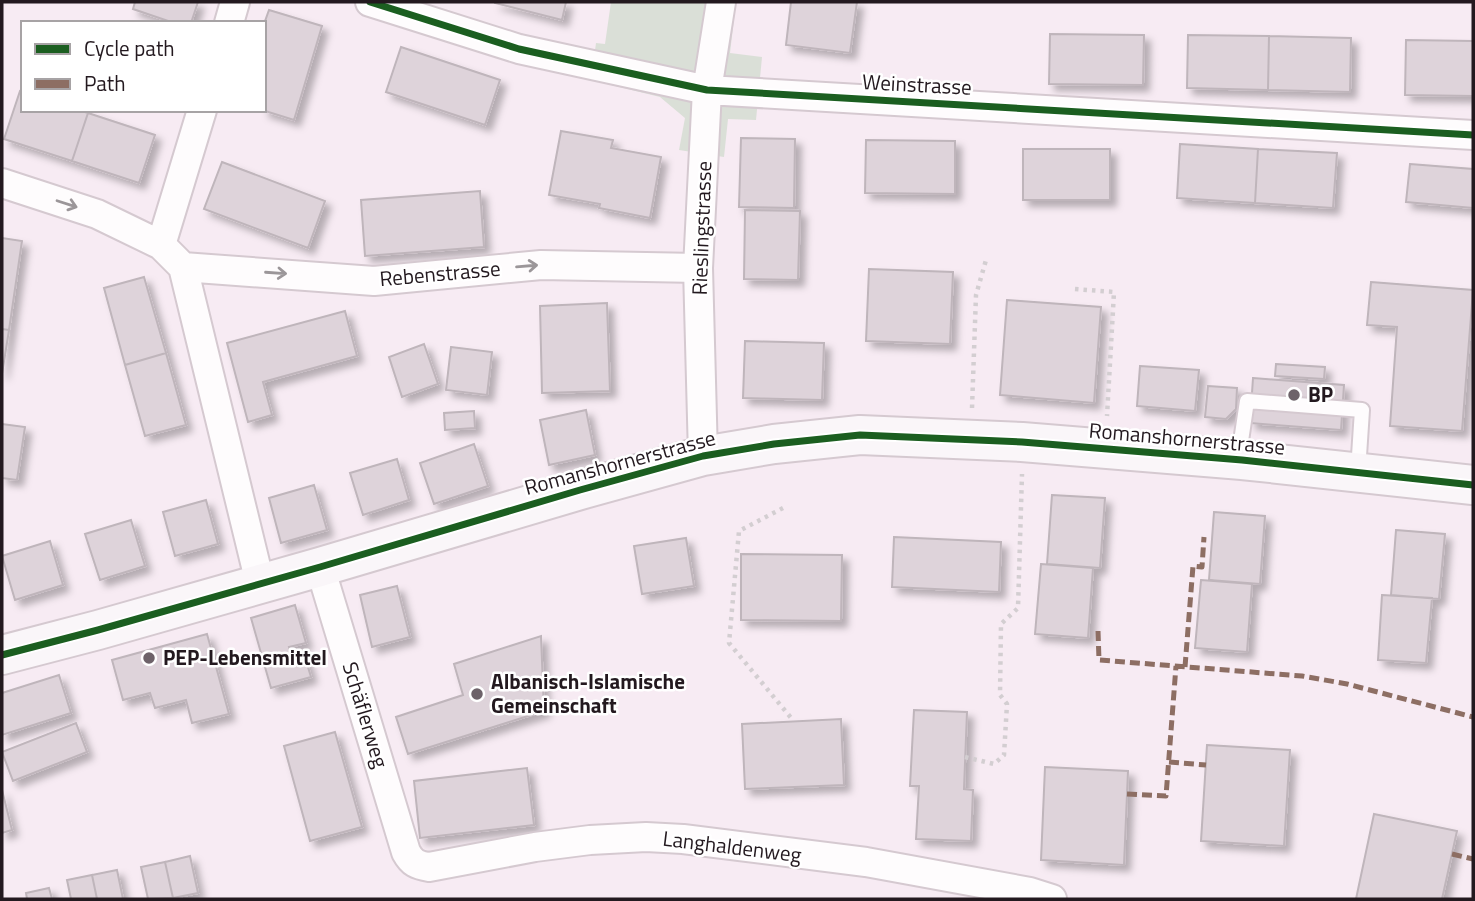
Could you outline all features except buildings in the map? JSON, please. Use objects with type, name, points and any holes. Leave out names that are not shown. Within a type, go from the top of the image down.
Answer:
[{"type":"street","points":[[230,21],[235,2]]},
{"type":"street","name":"Weinstrasse","points":[[370,2],[519,50],[707,90],[1473,135]]},
{"type":"street","name":"Rieslingstrasse","points":[[703,456],[698,268],[707,90],[721,2]]},
{"type":"street","points":[[162,245],[201,112]]},
{"type":"street","points":[[2,183],[97,214],[162,245],[183,267],[260,583]]},
{"type":"street","name":"Rebenstrasse","points":[[183,267],[374,281],[541,265],[698,268]]},
{"type":"street","name":"Romanshornerstrasse","points":[[2,655],[320,567],[703,456],[774,444],[860,435],[1022,442],[1242,460],[1473,485]]},
{"type":"street","name":"Schäflerweg","points":[[320,567],[406,852],[412,862]]},
{"type":"street","name":"Langhaldenweg","points":[[412,862],[418,866],[429,867],[590,840],[671,838],[866,862],[1030,892],[1052,899]]},
{"type":"lane","points":[[1242,460],[1241,441],[1247,401],[1362,410],[1358,473]]},
{"type":"path","points":[[971,420],[976,295],[986,260]]},
{"type":"path","points":[[1075,289],[1114,292],[1107,417]]},
{"type":"path","points":[[965,757],[994,764],[1004,755],[1007,704],[1000,695],[1001,624],[1018,608],[1022,466]]},
{"type":"path","points":[[783,508],[739,531],[729,643],[792,719]]},
{"type":"shaded area","points":[[611,2],[736,2],[730,53],[762,57],[756,120],[728,119],[724,157],[679,150],[685,118],[660,97],[591,80],[596,43],[605,44]]},
{"type":"marked path","points":[[1185,667],[1193,566],[1202,567],[1204,537]]},
{"type":"marked path","points":[[1098,631],[1099,660],[1302,676],[1347,684],[1473,717]]},
{"type":"marked path","points":[[1127,794],[1166,796],[1176,666]]},
{"type":"marked path","points":[[1169,762],[1206,765]]},
{"type":"marked path","points":[[1452,854],[1473,859]]},
{"type":"cycle path","points":[[370,2],[519,49],[707,90],[1473,135]]},
{"type":"cycle path","points":[[2,655],[320,567],[703,456],[774,444],[860,435],[1022,442],[1242,460],[1473,485]]},
{"type":"place","name":"BP","points":[[1294,395]]},
{"type":"place","name":"PEP-Lebensmittel","points":[[149,658]]},
{"type":"place","name":"Albanisch-Islamische Gemeinschaft","points":[[477,694]]}]
